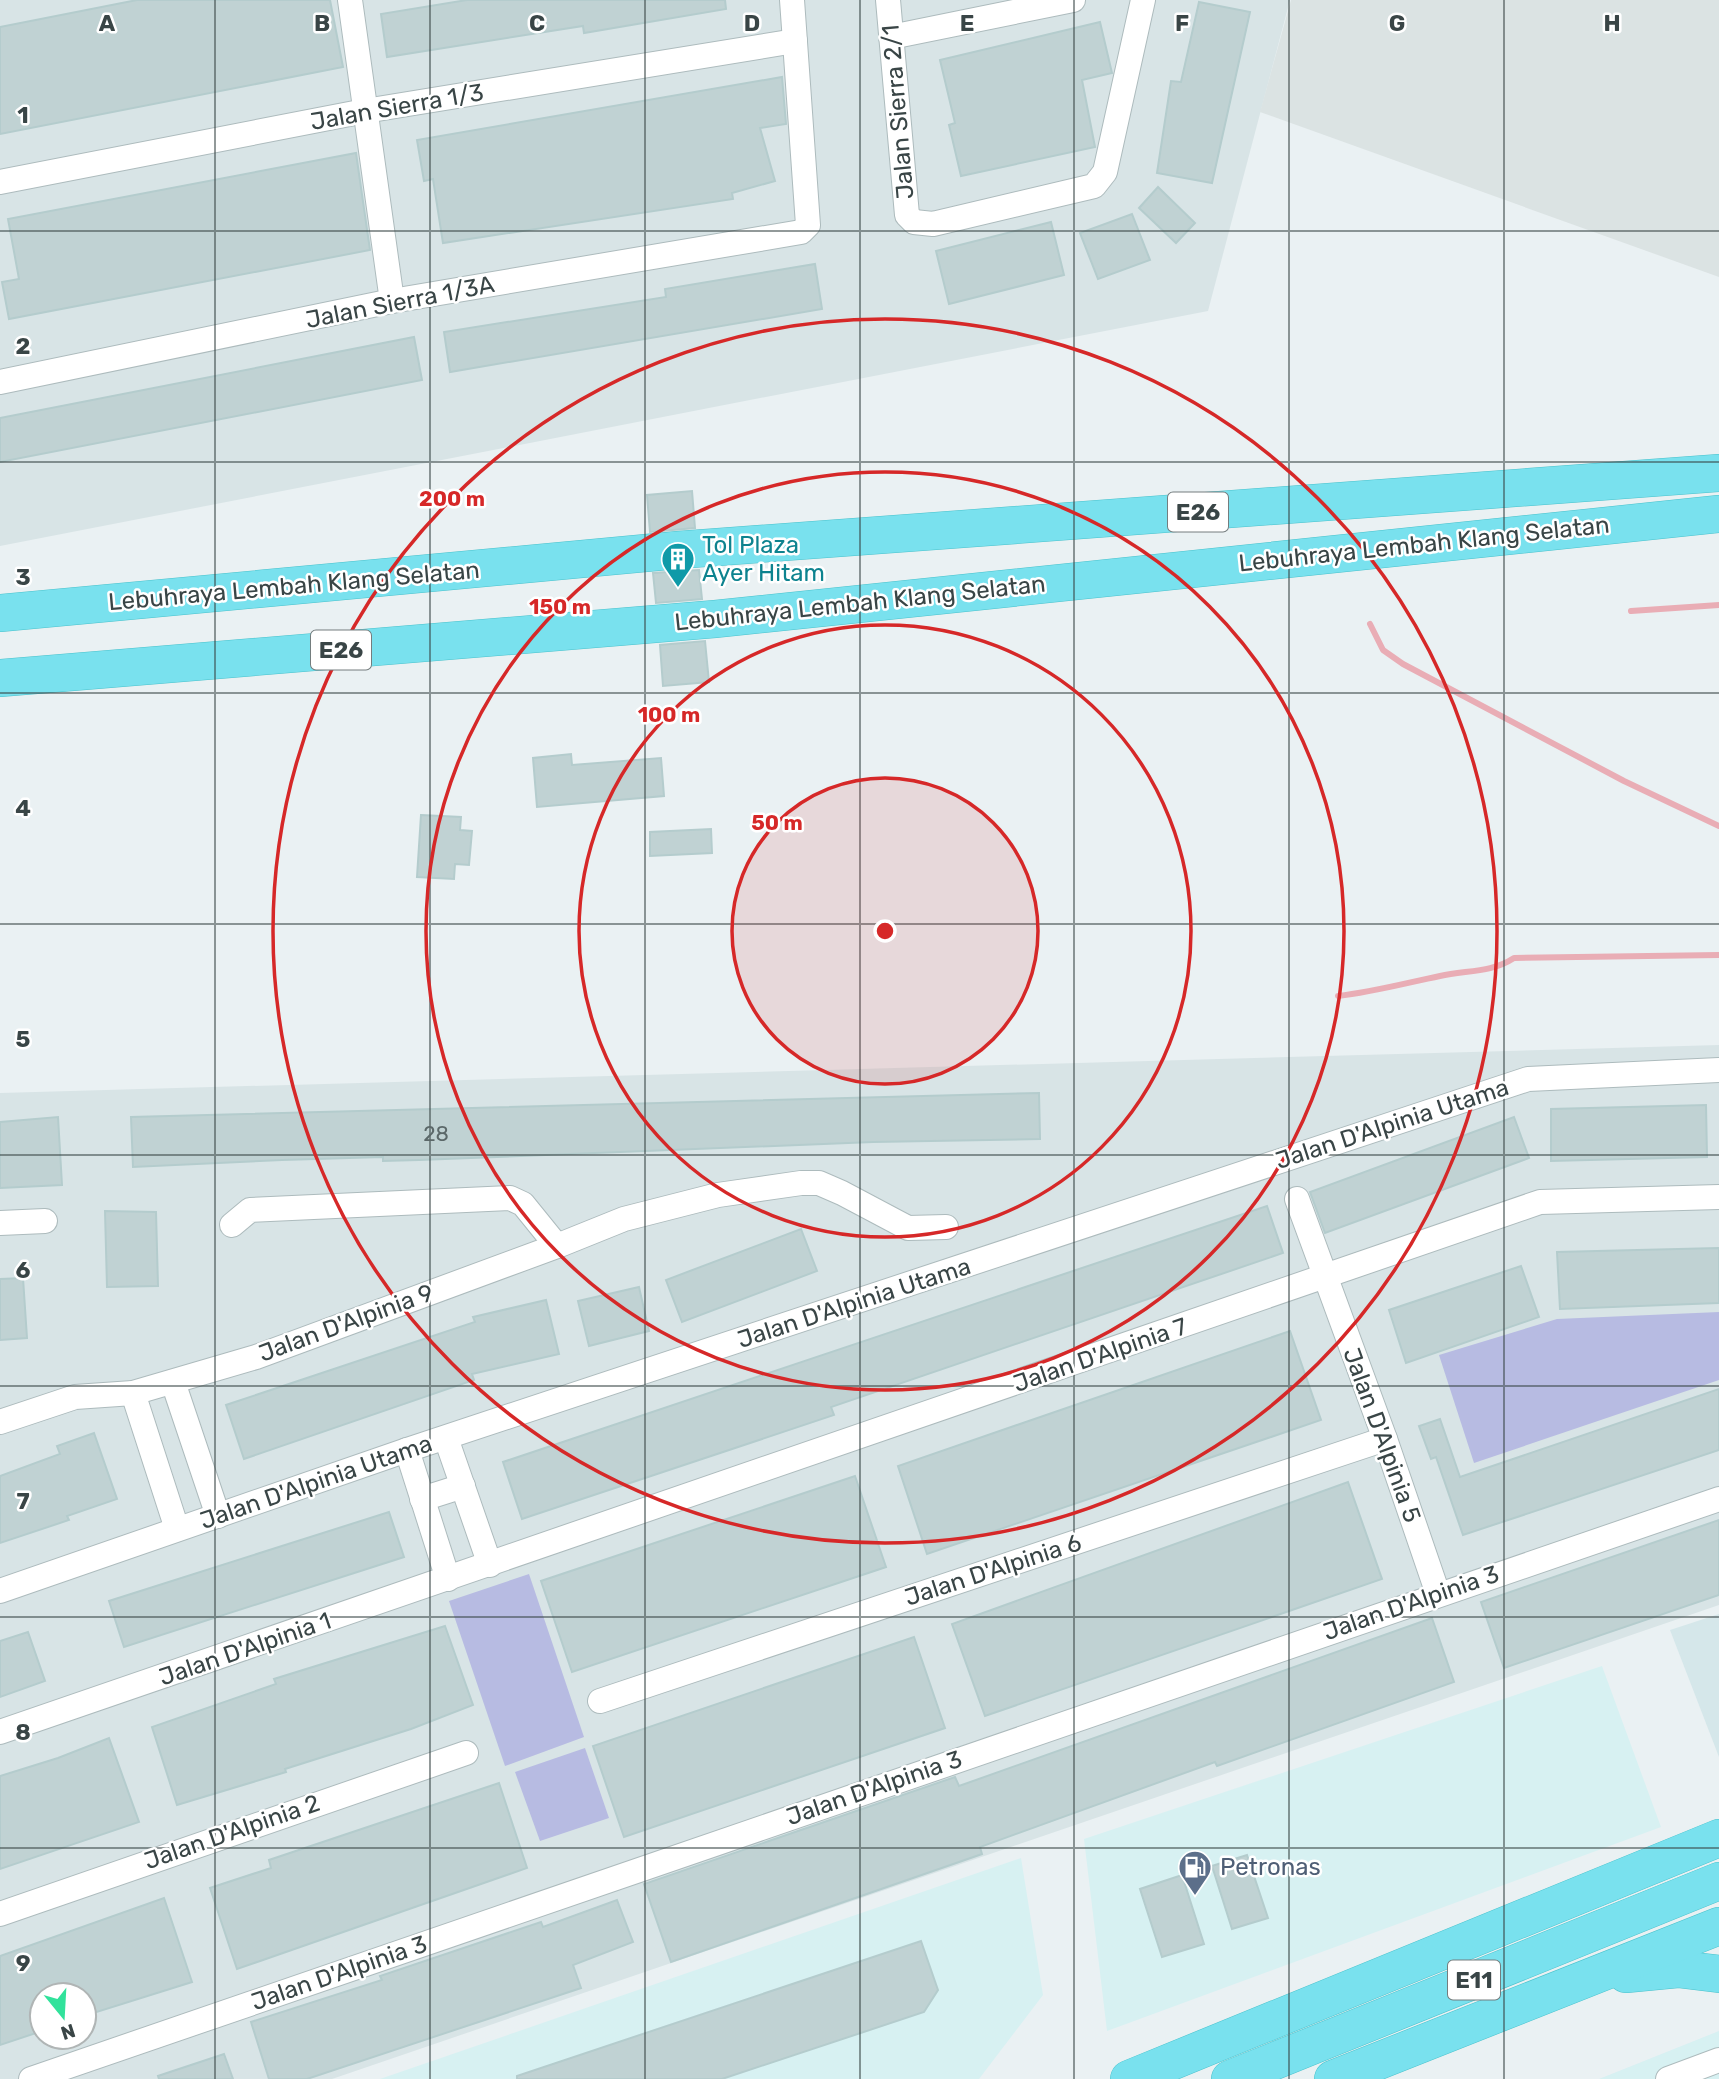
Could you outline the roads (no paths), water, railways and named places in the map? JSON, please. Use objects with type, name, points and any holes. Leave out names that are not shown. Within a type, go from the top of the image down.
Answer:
[{"type":"highway","name":"Lebuhraya Lembah Klang Selatan","points":[[0,613],[678,550],[1719,473]]},
{"type":"highway","name":"Lebuhraya Lembah Klang Selatan","points":[[0,678],[715,619],[1719,514]]},
{"type":"highway","points":[[1129,2079],[1719,1838]]},
{"type":"highway","name":"E11","points":[[1230,2079],[1719,1881]]},
{"type":"highway","name":"E11","points":[[1333,2079],[1719,1926]]},
{"type":"highway","points":[[1583,1978],[1678,1969],[1719,1974]]},
{"type":"street","points":[[350,0],[392,301]]},
{"type":"street","points":[[792,0],[795,41]]},
{"type":"street","name":"Jalan Sierra 2/1","points":[[888,0],[907,215],[914,222],[933,225],[1094,186],[1105,172],[1143,0]]},
{"type":"street","points":[[891,37],[1073,0]]},
{"type":"street","name":"Jalan Sierra 1/3","points":[[0,182],[365,111],[795,41]]},
{"type":"street","name":"Jalan Sierra 1/3A","points":[[0,382],[392,301],[801,232],[808,225],[795,41]]},
{"type":"street","name":"Jalan D'Alpinia Utama","points":[[0,1591],[407,1450],[1528,1079],[1719,1070]]},
{"type":"street","name":"Jalan D'Alpinia 9","points":[[0,1422],[75,1397],[133,1394],[256,1357],[624,1219],[718,1195],[801,1183],[819,1183],[908,1228],[946,1227]]},
{"type":"street","name":"Jalan D'Alpinia 7","points":[[490,1565],[1540,1202],[1719,1197]]},
{"type":"street","points":[[232,1224],[250,1210],[510,1198],[523,1204],[557,1246]]},
{"type":"street","name":"Jalan D'Alpinia 5","points":[[1297,1199],[1385,1438],[1438,1594]]},
{"type":"street","points":[[0,1223],[45,1221]]},
{"type":"street","points":[[173,1382],[218,1516]]},
{"type":"street","points":[[133,1394],[177,1529]]},
{"type":"street","points":[[446,1438],[490,1565]]},
{"type":"street","name":"Jalan D'Alpinia 6","points":[[600,1701],[1385,1438]]},
{"type":"street","points":[[407,1450],[448,1579]]},
{"type":"street","points":[[422,1499],[463,1486]]},
{"type":"street","name":"Jalan D'Alpinia 3","points":[[31,2079],[1719,1499]]},
{"type":"street","name":"Jalan D'Alpinia 1","points":[[0,1732],[490,1565]]},
{"type":"street","name":"Jalan D'Alpinia 2","points":[[0,1914],[466,1753]]},
{"type":"street","points":[[1668,2079],[1719,2060]]},
{"type":"waterway","points":[[1631,611],[1719,605]]},
{"type":"waterway","points":[[1370,624],[1383,650],[1403,664],[1624,781],[1719,826]]},
{"type":"waterway","points":[[1338,996],[1488,969],[1514,958],[1719,955]]},
{"type":"place","name":"Tol Plaza Ayer Hitam","points":[[678,589]]},
{"type":"place","name":"Petronas","points":[[1195,1897]]}]
